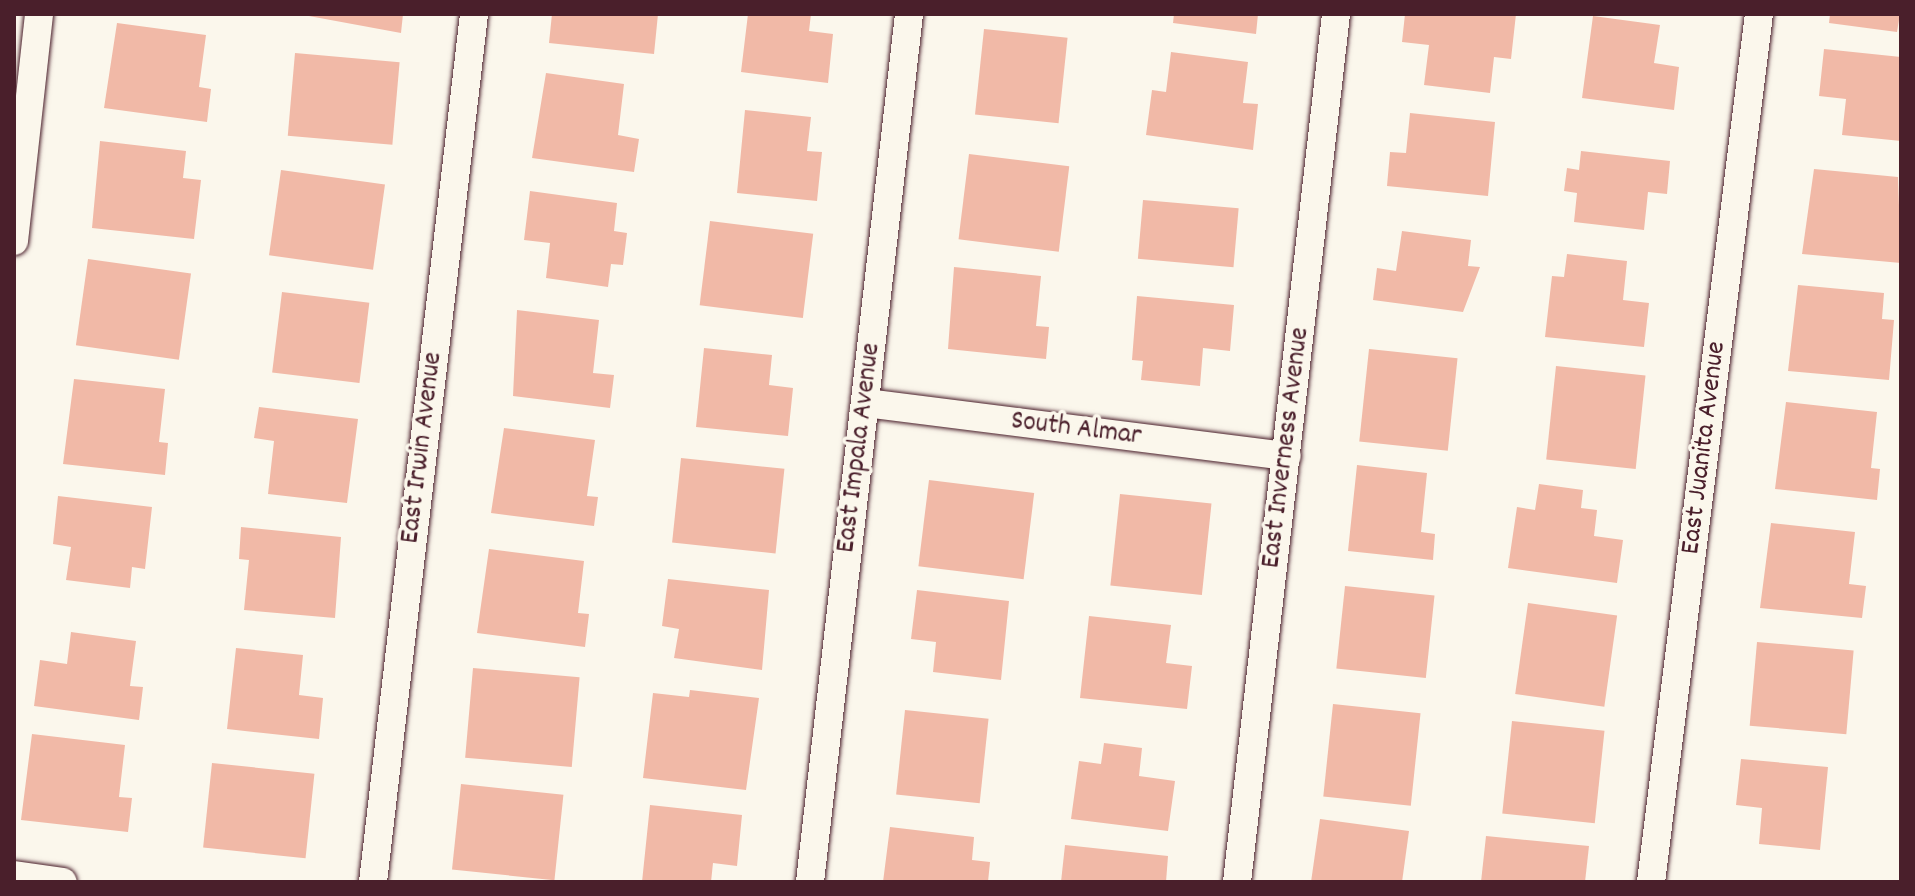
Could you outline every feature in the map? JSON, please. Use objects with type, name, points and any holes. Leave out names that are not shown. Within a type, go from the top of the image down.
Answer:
[{"type":"street","points":[[14,241],[39,14]]},
{"type":"street","name":"East Irwin Avenue","points":[[373,882],[474,14]]},
{"type":"street","name":"East Impala Avenue","points":[[810,882],[909,14]]},
{"type":"street","name":"East Inverness Avenue","points":[[1237,882],[1336,14]]},
{"type":"street","name":"East Juanita Avenue","points":[[1651,882],[1759,14]]},
{"type":"street","name":"South Almar","points":[[866,403],[1287,456]]},
{"type":"street","points":[[14,875],[63,882]]},
{"type":"building","points":[[298,14],[403,14],[401,33]]},
{"type":"building","points":[[552,14],[658,14],[654,54],[549,43]]},
{"type":"building","points":[[748,14],[811,14],[809,31],[833,34],[828,83],[741,72]]},
{"type":"building","points":[[1174,14],[1258,14],[1256,34],[1173,23]]},
{"type":"building","points":[[1405,14],[1516,14],[1511,59],[1494,57],[1490,93],[1424,85],[1429,45],[1402,42]]},
{"type":"building","points":[[1830,14],[1900,14],[1897,32],[1829,23]]},
{"type":"building","points":[[1593,16],[1660,25],[1654,63],[1679,67],[1674,110],[1582,98]]},
{"type":"building","points":[[117,23],[206,35],[199,87],[211,89],[207,122],[104,108]]},
{"type":"building","points":[[984,29],[1068,38],[1059,123],[975,115]]},
{"type":"building","points":[[1824,49],[1901,57],[1901,141],[1842,135],[1846,99],[1819,96]]},
{"type":"building","points":[[1171,52],[1248,62],[1243,103],[1258,104],[1253,150],[1146,135],[1152,90],[1166,92]]},
{"type":"building","points":[[295,53],[400,62],[392,145],[288,136]]},
{"type":"building","points":[[546,73],[624,84],[618,135],[639,139],[634,172],[532,158]]},
{"type":"building","points":[[745,110],[811,117],[807,151],[822,152],[817,201],[737,193]]},
{"type":"building","points":[[1410,113],[1495,122],[1488,196],[1387,186],[1390,152],[1406,153]]},
{"type":"building","points":[[100,141],[186,151],[183,178],[201,180],[194,239],[92,228]]},
{"type":"building","points":[[1581,151],[1670,161],[1667,194],[1648,192],[1644,230],[1574,222],[1577,193],[1564,191],[1567,168],[1579,170]]},
{"type":"building","points":[[969,154],[1069,166],[1059,252],[959,239]]},
{"type":"building","points":[[1814,169],[1898,177],[1901,263],[1802,254]]},
{"type":"building","points":[[281,170],[385,185],[373,270],[269,255]]},
{"type":"building","points":[[530,191],[617,203],[614,231],[627,233],[623,265],[611,264],[608,287],[546,278],[550,243],[524,240]]},
{"type":"building","points":[[1143,200],[1239,208],[1233,267],[1138,259]]},
{"type":"building","points":[[710,221],[813,234],[803,318],[700,305]]},
{"type":"building","points":[[1402,231],[1471,240],[1468,266],[1480,267],[1463,312],[1373,300],[1377,268],[1396,271]]},
{"type":"building","points":[[1567,254],[1627,261],[1623,300],[1649,303],[1644,347],[1545,337],[1552,276],[1564,277]]},
{"type":"building","points":[[88,259],[191,273],[179,360],[76,345]]},
{"type":"building","points":[[954,267],[1041,276],[1036,326],[1049,327],[1046,359],[948,349]]},
{"type":"building","points":[[1798,285],[1884,293],[1882,319],[1894,320],[1889,380],[1788,371]]},
{"type":"building","points":[[282,292],[369,303],[359,383],[272,372]]},
{"type":"building","points":[[1137,296],[1234,305],[1230,351],[1203,348],[1200,386],[1141,380],[1143,361],[1132,360]]},
{"type":"building","points":[[517,310],[599,320],[593,373],[614,375],[610,408],[513,396]]},
{"type":"building","points":[[704,348],[772,355],[769,385],[793,388],[788,436],[696,427]]},
{"type":"building","points":[[1369,349],[1458,358],[1448,451],[1359,441]]},
{"type":"building","points":[[1556,366],[1646,375],[1636,469],[1546,459]]},
{"type":"building","points":[[74,379],[165,389],[159,442],[168,443],[165,475],[63,464]]},
{"type":"building","points":[[1786,402],[1877,412],[1871,468],[1880,469],[1877,500],[1775,489]]},
{"type":"building","points":[[259,407],[358,419],[347,503],[268,494],[274,441],[254,438]]},
{"type":"building","points":[[504,428],[595,440],[587,496],[598,497],[594,526],[491,513]]},
{"type":"building","points":[[681,458],[784,469],[776,553],[672,543]]},
{"type":"building","points":[[1357,465],[1427,473],[1421,532],[1435,534],[1433,560],[1348,551]]},
{"type":"building","points":[[929,480],[1034,493],[1024,579],[918,566]]},
{"type":"building","points":[[1539,484],[1583,490],[1581,508],[1597,510],[1594,536],[1623,540],[1617,583],[1508,568],[1517,507],[1535,510]]},
{"type":"building","points":[[1120,494],[1211,504],[1202,595],[1110,585]]},
{"type":"building","points":[[58,496],[152,507],[145,569],[132,567],[130,588],[66,580],[71,547],[53,544]]},
{"type":"building","points":[[1771,523],[1855,532],[1849,584],[1866,586],[1862,618],[1760,608]]},
{"type":"building","points":[[241,527],[341,537],[335,618],[244,610],[249,560],[239,559]]},
{"type":"building","points":[[489,549],[584,561],[578,613],[589,614],[585,647],[477,633]]},
{"type":"building","points":[[668,579],[769,590],[762,670],[674,658],[679,629],[662,626]]},
{"type":"building","points":[[1345,586],[1435,595],[1426,678],[1336,669]]},
{"type":"building","points":[[917,590],[1009,601],[1001,680],[933,672],[936,642],[911,639]]},
{"type":"building","points":[[1528,603],[1617,616],[1604,707],[1515,694]]},
{"type":"building","points":[[1089,616],[1171,625],[1166,663],[1192,666],[1187,709],[1080,698]]},
{"type":"building","points":[[71,632],[136,641],[130,686],[143,687],[139,720],[34,706],[40,660],[67,664]]},
{"type":"building","points":[[1757,642],[1854,650],[1846,734],[1750,726]]},
{"type":"building","points":[[236,648],[303,655],[299,695],[323,698],[319,739],[227,729]]},
{"type":"building","points":[[473,668],[580,677],[572,767],[465,758]]},
{"type":"building","points":[[690,690],[759,698],[746,790],[643,778],[653,693],[689,697]]},
{"type":"building","points":[[1333,704],[1421,713],[1411,806],[1323,796]]},
{"type":"building","points":[[905,710],[989,719],[980,803],[896,795]]},
{"type":"building","points":[[1512,721],[1604,731],[1595,823],[1502,813]]},
{"type":"building","points":[[32,734],[125,745],[119,797],[132,798],[128,832],[21,820]]},
{"type":"building","points":[[1104,743],[1142,748],[1139,776],[1175,781],[1168,831],[1071,819],[1079,761],[1101,764]]},
{"type":"building","points":[[1741,759],[1828,767],[1820,850],[1759,844],[1762,808],[1736,805]]},
{"type":"building","points":[[212,763],[314,774],[306,858],[203,848]]},
{"type":"building","points":[[461,784],[563,795],[554,880],[452,870]]},
{"type":"building","points":[[650,805],[742,815],[737,866],[713,863],[711,882],[642,882]]},
{"type":"building","points":[[1320,819],[1409,831],[1402,882],[1311,882]]},
{"type":"building","points":[[890,827],[974,837],[972,860],[990,862],[988,882],[883,882]]},
{"type":"building","points":[[1486,836],[1589,846],[1585,882],[1481,882]]},
{"type":"building","points":[[1065,845],[1168,856],[1166,882],[1061,882]]}]
